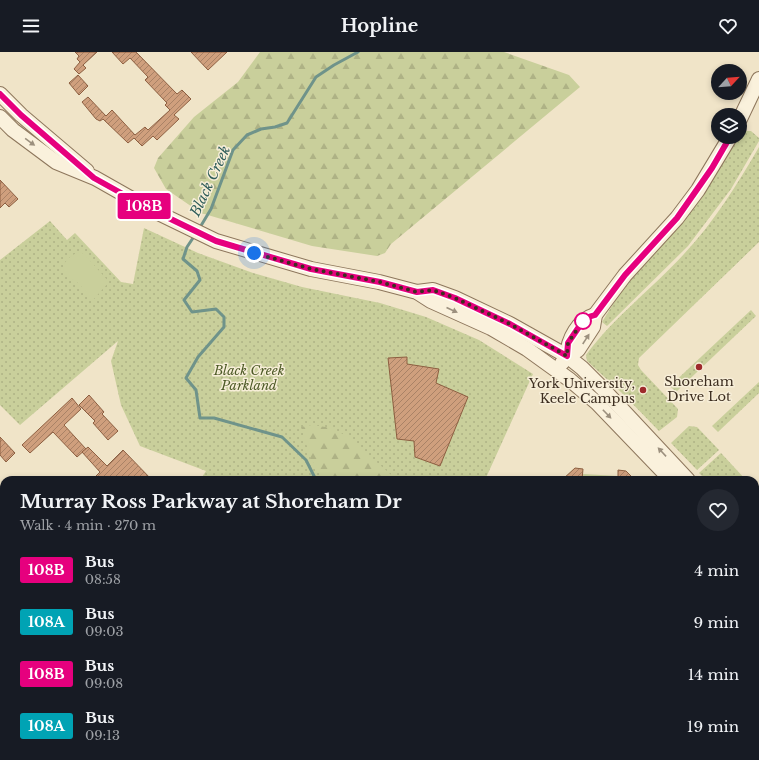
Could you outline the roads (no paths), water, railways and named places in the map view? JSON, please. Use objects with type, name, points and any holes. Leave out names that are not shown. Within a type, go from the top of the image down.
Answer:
[{"type":"street","points":[[745,108],[759,79]]},
{"type":"street","points":[[0,94],[21,115],[94,178]]},
{"type":"street","points":[[0,117],[13,130],[56,162],[94,178],[148,208],[216,241],[311,269],[380,282],[417,292],[430,301],[491,328],[527,349],[557,370],[597,403],[667,476]]},
{"type":"street","points":[[557,370],[567,356],[578,350],[593,327],[595,315],[625,275],[677,218],[707,176],[726,144]]},
{"type":"street","points":[[417,292],[433,290],[455,298],[510,324],[567,356],[582,368],[602,388],[684,476]]},
{"type":"waterway","name":"Black Creek","points":[[199,229],[211,209],[233,150],[247,135],[261,129],[287,123],[316,77],[358,52]]},
{"type":"waterway","name":"Black Creek","points":[[195,235],[187,247],[183,259],[197,271],[200,280],[184,300],[192,312],[216,309],[224,317],[224,327],[198,357],[186,378],[196,390],[200,418],[214,418],[282,437],[306,460],[314,476]]},
{"type":"place","name":"Shoreham Drive Lot","points":[[699,367]]},
{"type":"place","name":"York University, Keele Campus","points":[[643,390]]},
{"type":"park label","name":"Black Creek Parkland","points":[[249,378]]}]
